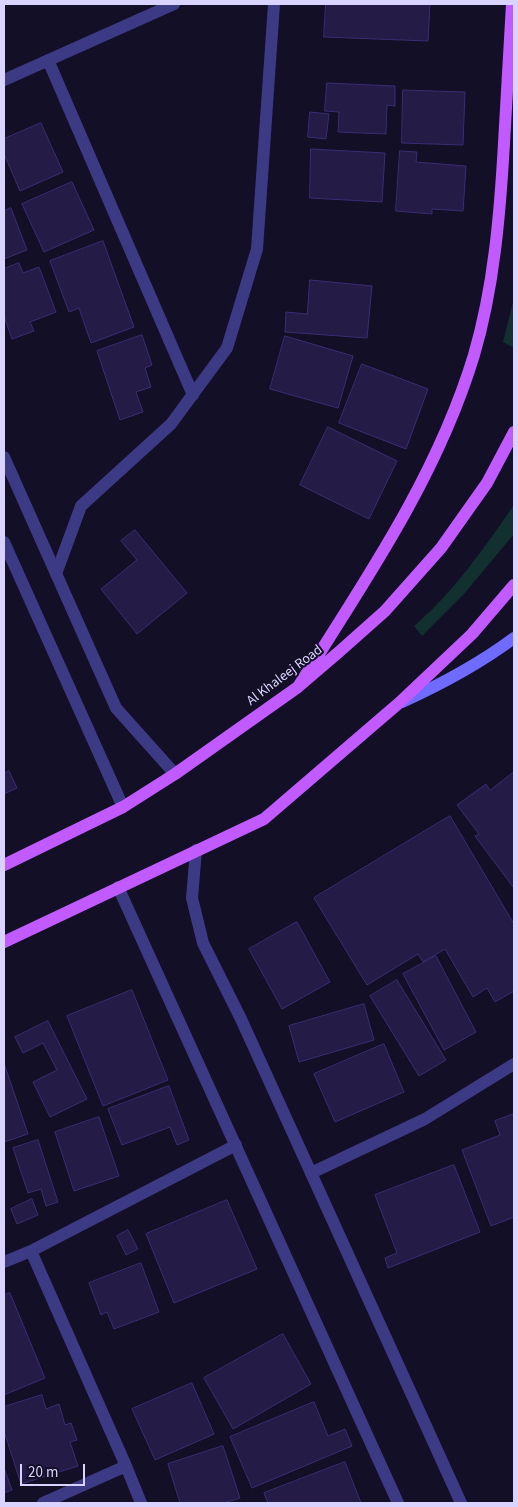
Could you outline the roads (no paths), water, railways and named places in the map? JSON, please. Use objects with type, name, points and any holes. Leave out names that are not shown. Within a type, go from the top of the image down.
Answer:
[{"type":"main road","points":[[298,687],[382,555],[430,468],[454,411],[474,354],[490,286],[500,215],[512,4]]},
{"type":"main road","name":"Al Khaleej Road","points":[[4,865],[124,807],[175,774],[298,687],[385,611],[441,548],[487,484],[514,432]]},
{"type":"main road","points":[[4,942],[264,819],[399,703],[472,634],[514,585]]},
{"type":"main road","points":[[399,703],[472,668],[514,638]]},
{"type":"street","points":[[4,80],[174,4]]},
{"type":"street","points":[[56,574],[81,506],[171,424],[227,348],[257,249],[274,4]]},
{"type":"street","points":[[48,60],[192,395]]},
{"type":"street","points":[[4,457],[116,708],[175,774]]},
{"type":"street","points":[[4,542],[124,807]]},
{"type":"street","points":[[196,850],[192,898],[203,943],[245,1028],[461,1503]]},
{"type":"street","points":[[118,887],[398,1503]]},
{"type":"street","points":[[311,1173],[424,1119],[514,1064]]},
{"type":"street","points":[[4,1262],[31,1251],[236,1145]]},
{"type":"street","points":[[31,1251],[141,1503]]},
{"type":"street","points":[[43,1503],[126,1466]]}]
